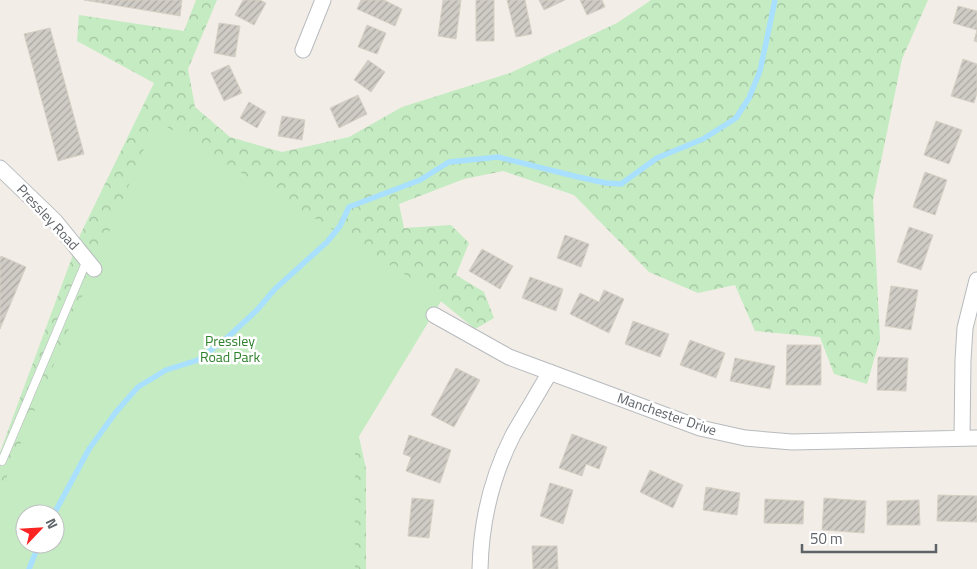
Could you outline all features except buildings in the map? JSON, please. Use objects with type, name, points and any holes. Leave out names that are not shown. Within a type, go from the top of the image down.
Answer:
[{"type":"street","points":[[303,50],[323,0]]},
{"type":"street","name":"Pressley Road","points":[[0,168],[55,221],[90,264]]},
{"type":"street","points":[[970,438],[963,360],[965,328],[977,280]]},
{"type":"street","name":"Manchester Drive","points":[[434,315],[509,357],[700,428],[744,438],[792,442],[970,438]]},
{"type":"street","points":[[480,569],[480,550],[486,511],[497,473],[513,437],[550,372]]},
{"type":"lane","points":[[2,461],[90,264]]},
{"type":"green space","points":[[196,0],[217,0],[188,69],[195,107],[230,137],[282,152],[349,137],[402,107],[510,73],[617,23],[651,0],[928,0],[902,59],[873,200],[880,339],[867,384],[834,374],[820,337],[755,331],[735,285],[698,293],[649,272],[574,195],[503,171],[464,179],[399,204],[404,228],[451,225],[469,243],[456,275],[484,292],[494,318],[475,329],[421,285],[354,414],[366,469],[366,569],[0,569],[0,452],[81,233],[154,83],[77,41],[79,15],[184,31]]},
{"type":"green space","name":"Pressley Road Park","points":[[156,120],[443,298],[355,443],[355,569],[0,569],[0,493]]},
{"type":"waterway","points":[[59,504],[89,449],[116,412],[138,387],[166,370],[198,360],[228,337],[257,310],[275,289],[327,242],[340,226],[349,207],[420,180],[449,162],[498,157],[578,177],[621,184],[657,158],[703,139],[736,118],[749,98],[760,71],[775,0]]},
{"type":"waterway","points":[[29,569],[35,554]]}]
